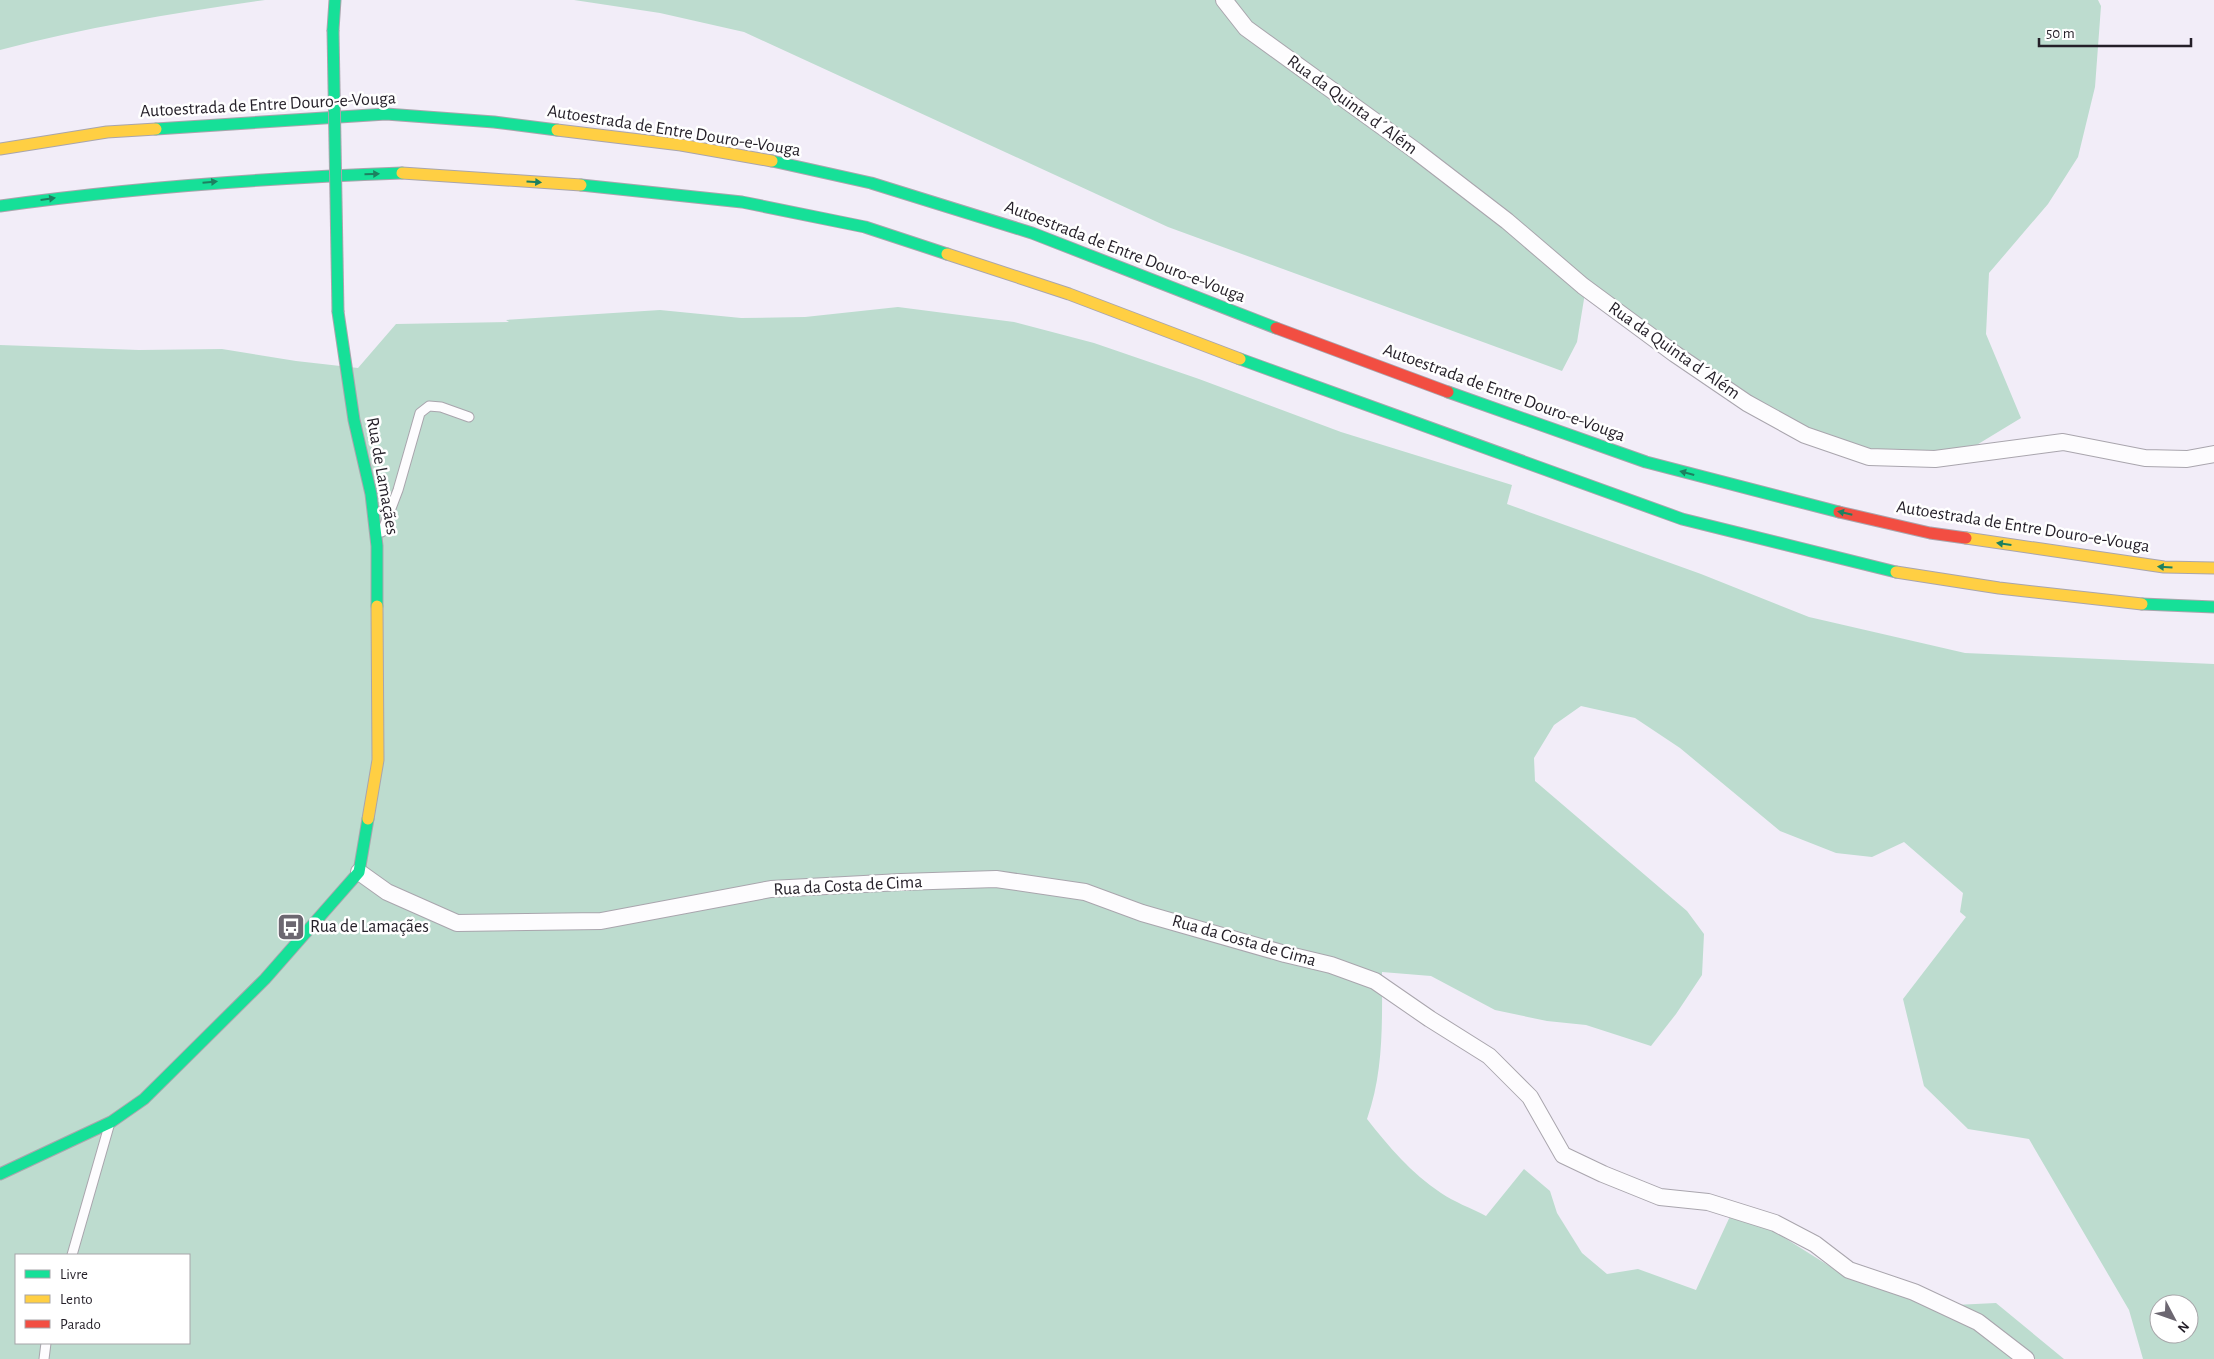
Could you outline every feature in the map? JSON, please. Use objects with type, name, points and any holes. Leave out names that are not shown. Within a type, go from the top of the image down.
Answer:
[{"type":"main road","name":"Rua de Lamaçães","points":[[335,0],[333,30],[338,312],[354,420],[371,494],[377,546],[378,760],[359,872]]},
{"type":"main road","name":"Autoestrada de Entre Douro-e-Vouga","points":[[0,149],[107,132],[386,114],[494,122],[758,158],[871,183],[1032,232],[1374,366],[1646,462],[1775,497],[1930,533],[2164,567],[2214,568]]},
{"type":"main road","points":[[0,206],[109,190],[253,179],[408,173],[607,187],[742,202],[865,227],[1069,294],[1168,333],[1672,516],[1710,527],[1882,570],[1999,588],[2135,604],[2214,607]]},
{"type":"main road","points":[[0,1174],[111,1122],[144,1098],[265,979],[359,872]]},
{"type":"street","name":"Rua da Quinta d´Além","points":[[1224,0],[1246,28],[1416,151],[1507,222],[1583,286],[1739,398],[1805,436],[1869,457],[1935,460],[2063,442],[2145,458],[2187,459],[2214,454]]},
{"type":"street","name":"Rua da Costa de Cima","points":[[359,872],[387,892],[457,923],[601,921],[770,889],[901,882],[996,879],[1085,892],[1142,913],[1285,954],[1331,965],[1375,981],[1430,1019],[1489,1056],[1530,1097],[1563,1155],[1603,1174],[1660,1197],[1708,1202],[1775,1222],[1815,1244],[1849,1270],[1914,1292],[1978,1322],[2026,1359]]},
{"type":"lane","points":[[377,546],[398,490],[420,413],[429,406],[441,407],[468,417]]},
{"type":"lane","points":[[72,1254],[111,1122]]},
{"type":"lane","points":[[44,1359],[46,1344]]},
{"type":"green space","points":[[0,0],[265,0],[165,15],[0,50]]},
{"type":"green space","points":[[574,0],[2098,0],[2101,6],[2095,87],[2078,157],[2048,204],[1989,273],[1986,334],[2021,418],[1970,449],[1917,459],[1821,446],[1585,293],[1577,342],[1562,371],[1168,227],[744,32],[660,13]]},
{"type":"green space","points":[[898,307],[1014,322],[1094,343],[1199,379],[1341,432],[1512,485],[1507,504],[1701,574],[1809,617],[1965,653],[2214,664],[2214,1359],[2143,1359],[2129,1310],[2029,1139],[1968,1129],[1924,1086],[1903,999],[1966,917],[1960,912],[1963,893],[1904,842],[1872,857],[1836,853],[1780,831],[1680,748],[1635,718],[1581,706],[1554,725],[1534,758],[1535,781],[1687,911],[1704,934],[1702,975],[1676,1014],[1651,1046],[1586,1025],[1547,1021],[1495,1010],[1431,976],[1382,972],[1381,1046],[1377,1083],[1367,1119],[1392,1149],[1420,1177],[1446,1196],[1486,1216],[1524,1169],[1550,1191],[1557,1213],[1582,1253],[1607,1274],[1638,1269],[1696,1290],[1732,1212],[1764,1225],[1842,1274],[1934,1306],[1996,1303],[2064,1359],[0,1359],[0,345],[139,350],[222,349],[296,361],[358,368],[396,324],[509,322],[506,320],[660,310],[741,318],[805,317]]},
{"type":"traffic: fast","points":[[333,30],[335,0]]},
{"type":"traffic: fast","points":[[333,30],[338,312]]},
{"type":"traffic: fast","points":[[156,129],[386,114],[494,122],[557,130]]},
{"type":"traffic: fast","points":[[772,161],[871,183],[1032,233],[1276,328]]},
{"type":"traffic: fast","points":[[0,206],[50,199],[201,184],[402,173]]},
{"type":"traffic: fast","points":[[581,185],[742,202],[865,227],[947,254]]},
{"type":"traffic: fast","points":[[338,312],[354,420],[371,494],[377,546],[377,606]]},
{"type":"traffic: fast","points":[[1240,359],[1682,519],[1896,572]]},
{"type":"traffic: fast","points":[[1448,392],[1646,462],[1839,512]]},
{"type":"traffic: fast","points":[[2142,604],[2214,607]]},
{"type":"traffic: fast","points":[[0,1174],[111,1122],[144,1099],[265,979],[359,872],[368,819]]},
{"type":"traffic: slow","points":[[0,149],[107,132],[156,129]]},
{"type":"traffic: slow","points":[[557,130],[681,145],[772,161]]},
{"type":"traffic: slow","points":[[402,173],[581,185]]},
{"type":"traffic: slow","points":[[947,254],[1069,294],[1240,359]]},
{"type":"traffic: slow","points":[[1966,538],[2164,567],[2214,568]]},
{"type":"traffic: slow","points":[[1896,572],[1999,588],[2142,604]]},
{"type":"traffic: slow","points":[[368,819],[378,760],[377,606]]},
{"type":"traffic: jam","points":[[1276,328],[1448,392]]},
{"type":"traffic: jam","points":[[1839,512],[1930,533],[1966,538]]},
{"type":"place","name":"Rua de Lamaçães","points":[[291,927]]}]
